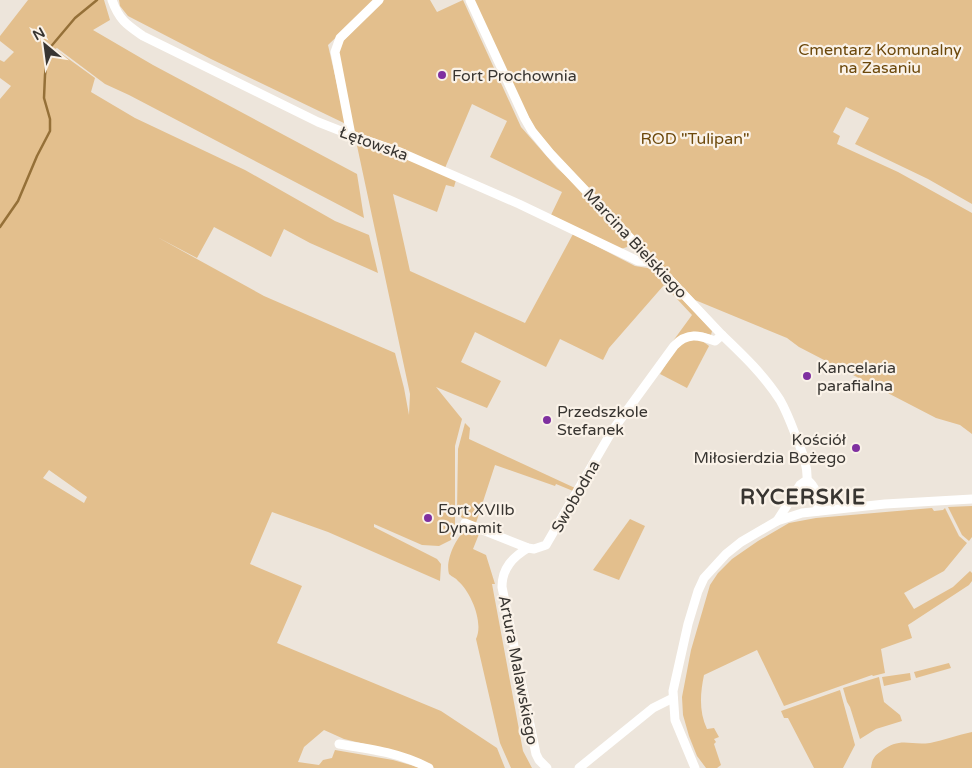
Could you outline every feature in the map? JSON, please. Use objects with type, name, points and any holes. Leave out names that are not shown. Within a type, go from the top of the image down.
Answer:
[{"type":"street","name":"Łętowska","points":[[112,0],[115,9],[124,23],[144,36],[318,122],[351,136],[400,152],[511,200],[638,261],[654,262]]},
{"type":"street","points":[[351,136],[335,52],[336,45],[345,32],[379,0]]},
{"type":"street","name":"Marcina Bielskiego","points":[[470,0],[518,106],[532,131],[550,153],[763,376],[781,402],[808,471],[807,480],[816,489],[818,511]]},
{"type":"street","name":"Swobodna","points":[[528,548],[540,547],[549,541],[612,431],[674,346],[681,339],[689,336],[697,335],[715,341],[722,334]]},
{"type":"street","points":[[777,521],[800,485],[807,480]]},
{"type":"street","points":[[791,498],[795,506],[802,513]]},
{"type":"street","points":[[695,768],[678,730],[674,715],[673,698],[679,657],[698,591],[704,578],[726,554],[741,542],[777,521],[802,513],[891,504],[972,499]]},
{"type":"street","points":[[465,523],[528,548]]},
{"type":"street","name":"Artura Malawskiego","points":[[528,548],[509,564],[502,587],[533,744],[538,760],[546,768]]},
{"type":"street","points":[[579,768],[653,708],[673,698]]},
{"type":"street","points":[[339,744],[388,752],[429,768]]},
{"type":"green space","points":[[28,0],[104,0],[110,20],[93,30],[153,65],[357,174],[364,218],[105,84],[57,48],[55,49],[95,78],[91,92],[135,118],[245,170],[335,221],[369,235],[378,273],[310,243],[284,229],[271,257],[214,227],[197,258],[157,237],[264,296],[395,353],[409,415],[410,394],[356,141],[383,149],[456,180],[454,187],[446,185],[437,212],[393,194],[410,271],[525,323],[573,234],[635,266],[654,269],[712,331],[711,335],[691,332],[673,341],[692,315],[664,285],[609,348],[603,360],[560,339],[546,367],[475,332],[461,362],[501,381],[487,408],[436,387],[462,419],[455,446],[455,527],[451,540],[439,546],[422,545],[374,524],[374,527],[437,559],[441,564],[440,581],[328,532],[272,512],[250,564],[302,586],[277,643],[441,711],[497,748],[505,768],[434,768],[402,753],[344,739],[324,730],[304,747],[298,762],[319,765],[323,760],[332,758],[335,750],[393,760],[421,768],[0,768],[0,99],[11,86],[0,78],[0,60],[4,62],[14,52],[0,41],[0,36]],"holes":[[[49,470],[87,497],[84,503],[43,478]]]},
{"type":"green space","points":[[119,0],[375,0],[328,45],[346,124],[211,59],[128,16],[120,6]]},
{"type":"green space","points":[[384,0],[430,0],[437,12],[463,0],[521,127],[557,168],[584,192],[629,242],[627,247],[621,249],[551,215],[562,192],[490,157],[507,121],[472,104],[445,168],[351,130],[338,58],[340,44]]},
{"type":"green space","name":"ROD \"Tulipan\"","points":[[472,0],[972,0],[972,204],[928,179],[855,144],[869,118],[846,107],[833,132],[840,136],[837,144],[898,172],[972,213],[972,434],[960,425],[936,418],[799,347],[787,338],[695,300],[558,156],[534,127]]},
{"type":"green space","points":[[687,340],[701,340],[709,346],[687,388],[660,374],[675,350]]},
{"type":"green space","points":[[465,423],[470,428],[469,439],[575,488],[573,491],[556,484],[555,486],[495,465],[476,523],[462,518],[457,512],[458,449]]},
{"type":"green space","points":[[972,506],[972,537],[969,541],[962,535],[948,507]]},
{"type":"green space","points":[[932,508],[934,511],[945,508],[959,536],[967,543],[944,571],[904,593],[914,609],[953,587],[970,571],[972,573],[972,581],[969,585],[908,625],[912,638],[881,649],[885,673],[872,675],[784,706],[757,650],[704,675],[701,709],[707,729],[714,728],[719,737],[714,739],[716,742],[714,744],[721,765],[717,768],[706,768],[697,756],[689,736],[683,715],[682,697],[691,650],[710,585],[718,573],[732,559],[789,523],[816,518]]},
{"type":"green space","points":[[630,519],[645,526],[619,580],[593,570]]},
{"type":"green space","points":[[468,529],[479,534],[473,549],[486,555],[495,584],[492,584],[523,751],[532,768],[511,768],[500,743],[476,639],[478,625],[475,608],[463,586],[449,574],[450,556],[459,537]]},
{"type":"green space","points":[[949,663],[951,668],[916,678],[914,672]]},
{"type":"green space","points":[[910,673],[911,680],[884,686],[882,677]]},
{"type":"green space","points":[[879,677],[884,702],[900,715],[902,721],[876,729],[860,739],[843,688]]},
{"type":"green space","points":[[840,690],[855,745],[843,768],[814,768],[788,718],[784,718],[781,711]]},
{"type":"green space","points":[[972,732],[972,768],[871,768],[876,755],[894,744],[930,743]]},
{"type":"waterway","points":[[0,227],[18,201],[50,131],[50,119],[44,98],[48,50],[75,18],[97,0]]},
{"type":"place","name":"Fort Prochownia","points":[[442,75]]},
{"type":"place","name":"Kancelaria parafialna","points":[[807,376]]},
{"type":"place","name":"Przedszkole Stefanek","points":[[547,420]]},
{"type":"place","name":"Kościół Miłosierdzia Bożego","points":[[856,448]]},
{"type":"place","name":"Fort XVIIb Dynamit","points":[[428,518]]},
{"type":"district","name":"RYCERSKIE","points":[[803,497]]},
{"type":"park label","name":"Cmentarz Komunalny na Zasaniu","points":[[880,58]]}]
